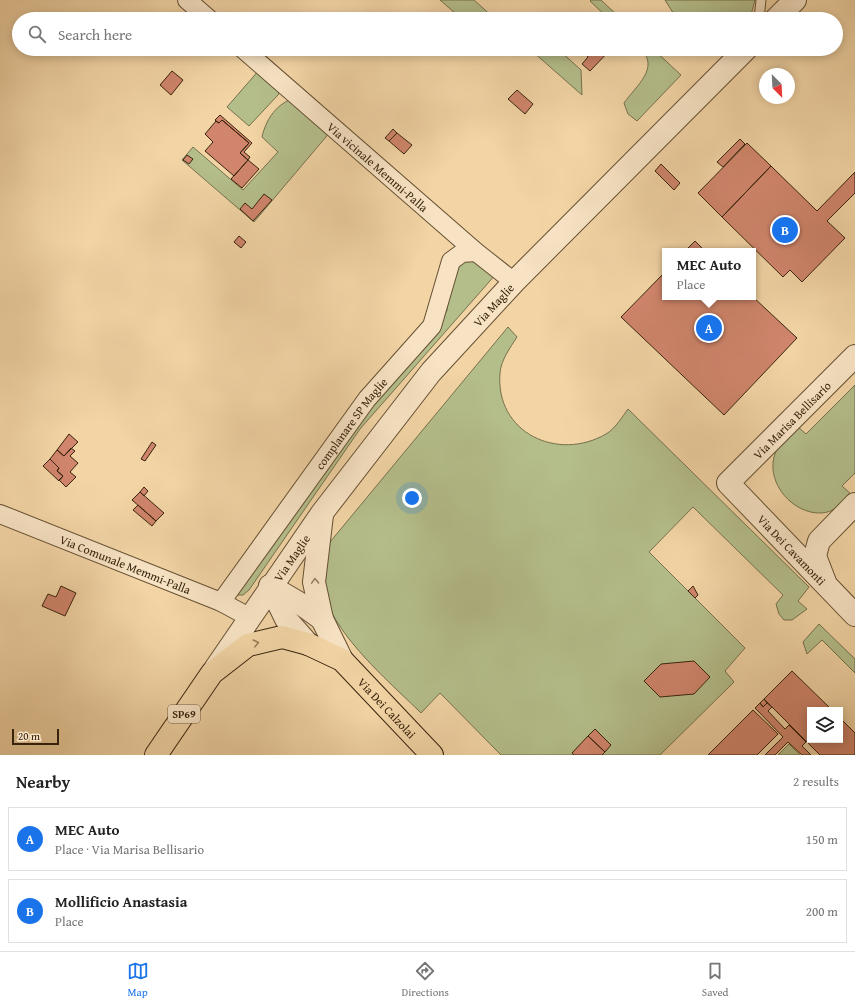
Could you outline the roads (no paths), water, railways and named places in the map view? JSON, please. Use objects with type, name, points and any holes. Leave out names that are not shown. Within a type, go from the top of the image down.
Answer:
[{"type":"main road","points":[[212,673],[248,645],[282,637],[308,644],[342,660]]},
{"type":"main road","name":"Via Dei Calzolai","points":[[342,660],[432,755]]},
{"type":"main road","name":"SP69","points":[[156,755],[212,673]]},
{"type":"street","points":[[187,0],[201,12]]},
{"type":"street","points":[[783,12],[795,0]]},
{"type":"street","name":"Via vicinale Memmi-Palla","points":[[251,56],[476,252],[514,282]]},
{"type":"street","name":"Via Maglie","points":[[270,586],[322,513],[431,372],[514,282],[739,56]]},
{"type":"street","name":"complanare SP Maglie","points":[[220,602],[368,399],[432,326],[451,261],[462,253],[476,252]]},
{"type":"street","name":"Via Marisa Bellisario","points":[[728,483],[855,356]]},
{"type":"street","name":"Via Dei Cavamonti","points":[[728,483],[827,588],[855,615]]},
{"type":"street","points":[[827,588],[815,556],[819,541],[855,504]]},
{"type":"street","points":[[322,513],[314,582],[322,619],[342,660]]},
{"type":"street","name":"Via Comunale Memmi-Palla","points":[[0,514],[220,602],[249,617]]},
{"type":"street","points":[[270,586],[304,606],[322,619]]},
{"type":"street","points":[[270,586],[286,619],[308,644]]},
{"type":"street","name":"SP69","points":[[212,673],[270,586]]},
{"type":"lane","points":[[760,12],[761,0]]},
{"type":"place","name":"Mollificio Anastasia","points":[[785,230]]},
{"type":"place","name":"MEC Auto","points":[[709,328]]}]
